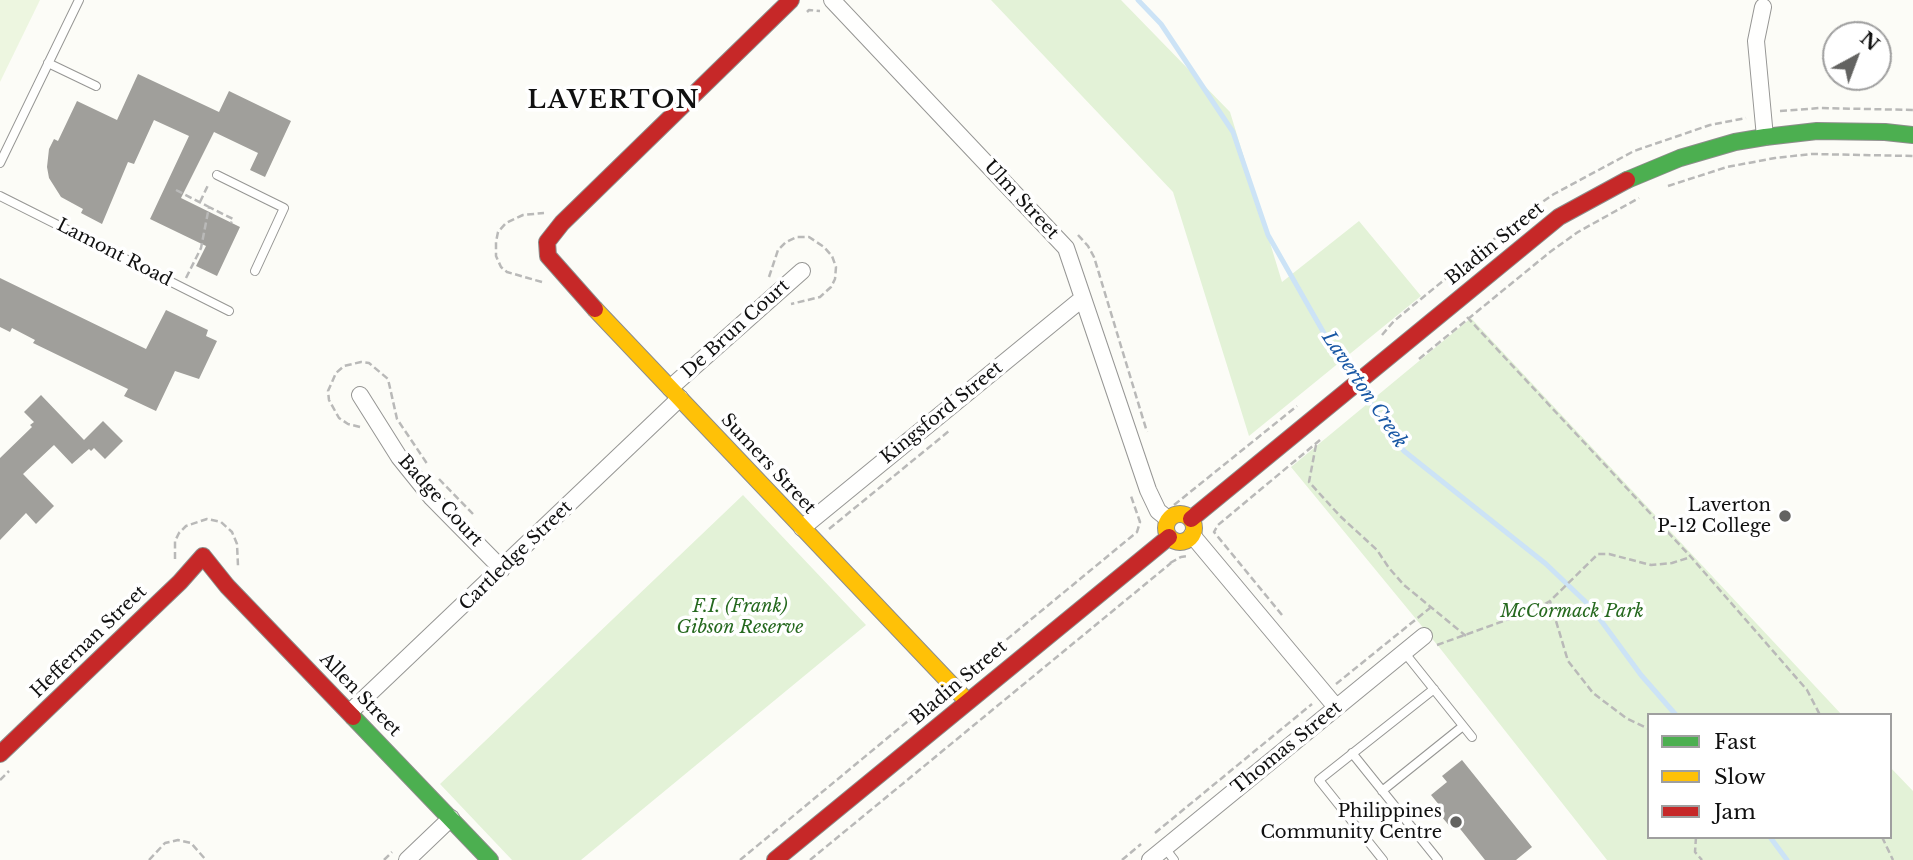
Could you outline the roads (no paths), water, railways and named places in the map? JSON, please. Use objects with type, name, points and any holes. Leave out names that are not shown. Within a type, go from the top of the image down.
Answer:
[{"type":"street","name":"Sumers Street","points":[[791,0],[562,223],[550,236],[547,249],[550,261],[967,701]]},
{"type":"street","name":"Ulm Street","points":[[827,6],[1066,248],[1148,489],[1158,511],[1168,519]]},
{"type":"street","points":[[1763,7],[1756,41],[1765,137]]},
{"type":"street","name":"Bladin Street","points":[[1885,132],[1913,129]]},
{"type":"street","name":"Bladin Street","points":[[1192,527],[1304,425],[1454,302],[1559,218],[1620,183],[1680,158],[1735,142],[1765,137],[1817,131],[1913,135]]},
{"type":"street","name":"De Brun Court","points":[[675,393],[802,271]]},
{"type":"street","name":"Kingsford Street","points":[[802,528],[1083,298]]},
{"type":"street","name":"Cartledge Street","points":[[351,712],[502,569],[675,393]]},
{"type":"street","name":"Badge Court","points":[[360,395],[399,457],[432,498],[502,569]]},
{"type":"street","points":[[1192,527],[1181,542],[1169,537],[1166,528],[1168,519],[1179,514],[1192,527],[1336,707]]},
{"type":"street","name":"Bladin Street","points":[[775,860],[1169,537]]},
{"type":"street","name":"Allen Street","points":[[203,556],[227,586],[351,712],[490,860]]},
{"type":"street","name":"Heffernan Street","points":[[0,754],[180,582],[203,556]]},
{"type":"street","name":"Thomas Street","points":[[1150,860],[1169,854],[1336,707],[1409,658],[1424,636]]},
{"type":"street","points":[[407,860],[451,818]]},
{"type":"lane","points":[[0,163],[79,0]]},
{"type":"lane","points":[[48,63],[96,86]]},
{"type":"lane","points":[[217,175],[284,208],[255,271]]},
{"type":"lane","name":"Lamont Road","points":[[0,196],[229,311]]},
{"type":"lane","points":[[1409,658],[1472,737]]},
{"type":"lane","points":[[1383,860],[1319,780],[1434,689]]},
{"type":"lane","points":[[1382,791],[1463,726]]},
{"type":"lane","points":[[1352,754],[1438,860]]},
{"type":"waterway","name":"Laverton Creek","points":[[1138,0],[1161,24],[1233,132],[1268,235],[1353,378]]},
{"type":"waterway","name":"Laverton Creek","points":[[1361,389],[1404,451],[1546,564],[1591,607],[1641,675],[1674,713]]},
{"type":"waterway","name":"Laverton Creek","points":[[1771,839],[1787,860]]},
{"type":"place","name":"Laverton P-12 College","points":[[1785,516]]},
{"type":"place","name":"Philippines Community Centre","points":[[1456,822]]},
{"type":"district","name":"LAVERTON","points":[[614,101]]},
{"type":"park label","name":"McCormack Park","points":[[1572,612]]},
{"type":"park label","name":"F.I. (Frank) Gibson Reserve","points":[[740,617]]}]
